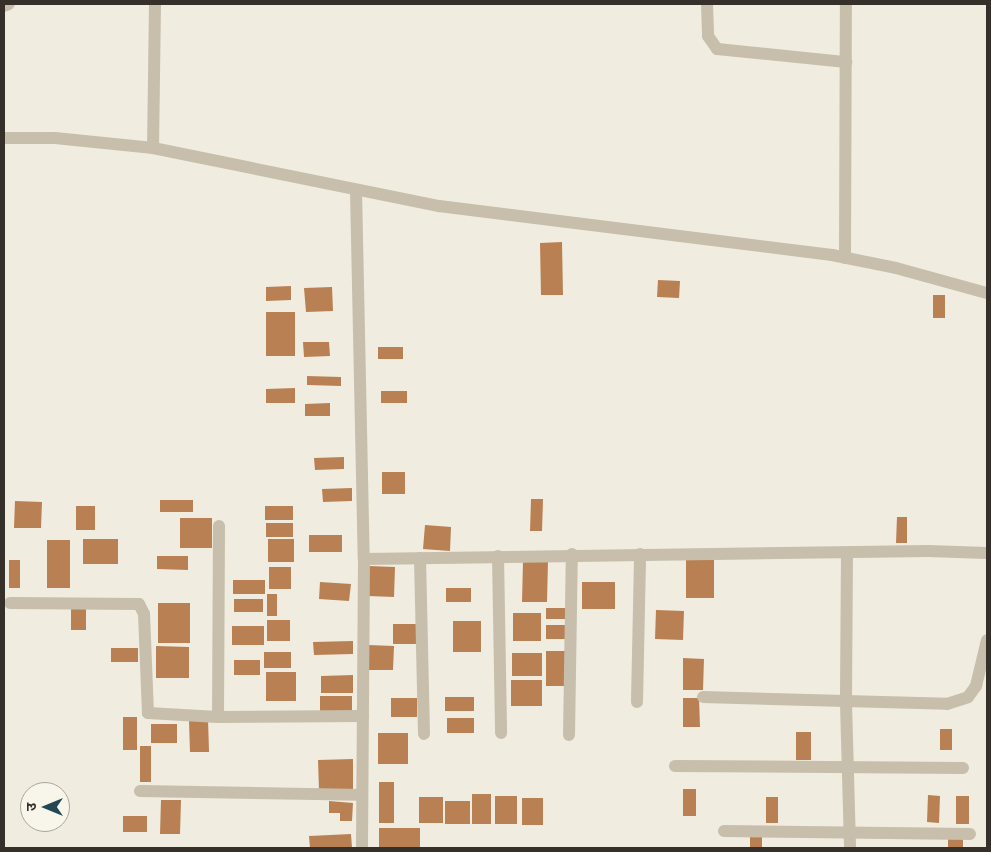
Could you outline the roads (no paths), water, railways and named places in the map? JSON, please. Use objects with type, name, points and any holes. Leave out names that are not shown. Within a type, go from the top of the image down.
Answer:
[{"type":"street","points":[[4,6],[9,4]]},
{"type":"street","points":[[153,148],[155,4]]},
{"type":"street","points":[[707,4],[708,36],[717,49],[846,62]]},
{"type":"street","points":[[845,258],[846,4]]},
{"type":"street","points":[[4,138],[55,138],[153,148],[440,206],[845,258],[987,293]]},
{"type":"street","points":[[356,190],[364,559],[362,848]]},
{"type":"street","points":[[218,717],[219,526]]},
{"type":"street","points":[[847,553],[846,703],[850,848]]},
{"type":"street","points":[[364,559],[572,554],[987,553]]},
{"type":"street","points":[[569,735],[572,554]]},
{"type":"street","points":[[637,702],[640,554]]},
{"type":"street","points":[[498,556],[501,733]]},
{"type":"street","points":[[420,558],[424,734]]},
{"type":"street","points":[[10,603],[139,604],[144,614],[146,711],[154,714],[218,717],[363,716]]},
{"type":"street","points":[[703,697],[846,703],[958,702],[968,697],[976,686],[987,640]]},
{"type":"street","points":[[675,766],[963,768]]},
{"type":"street","points":[[140,791],[362,795]]},
{"type":"street","points":[[724,831],[970,834]]}]
